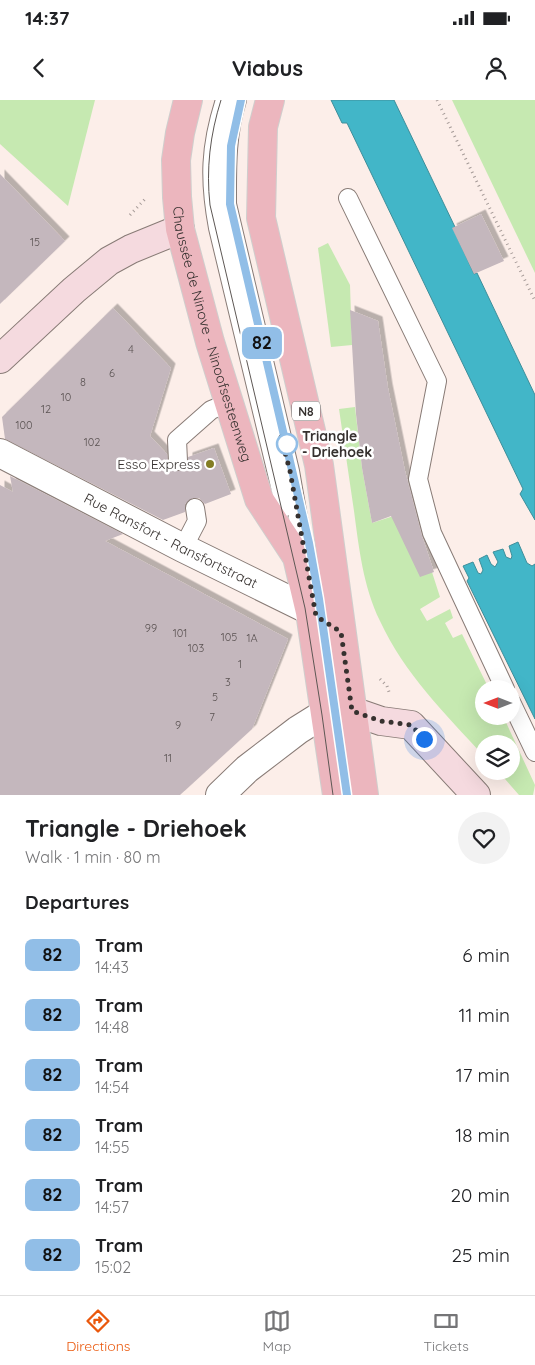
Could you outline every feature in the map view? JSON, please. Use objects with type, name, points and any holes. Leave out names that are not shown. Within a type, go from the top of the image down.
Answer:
[{"type":"main road","name":"Chaussée de Ninove - Ninoofsesteenweg","points":[[188,100],[176,160],[180,229],[210,342],[259,499],[297,557],[339,713],[364,795]]},
{"type":"main road","name":"Chaussée de Ninove - Ninoofsesteenweg","points":[[270,100],[263,127],[260,218],[319,465],[341,632],[337,795]]},
{"type":"street","points":[[0,359],[74,290],[109,261],[131,249],[180,229]]},
{"type":"street","name":"Rue Ransfort - Ransfortstraat","points":[[0,453],[313,614],[341,632]]},
{"type":"street","points":[[220,795],[254,764],[298,730],[339,713],[411,725],[476,795]]},
{"type":"lane","name":"Chaussée de Ninove - Ninoofsesteenweg","points":[[225,100],[217,125],[212,153],[212,195],[297,557]]},
{"type":"lane","name":"Chaussée de Ninove - Ninoofsesteenweg","points":[[238,100],[228,145],[226,170],[227,204],[290,471],[313,614]]},
{"type":"lane","points":[[348,198],[437,381],[418,478],[432,533],[501,680]]},
{"type":"lane","points":[[178,461],[177,440],[211,410],[228,403]]},
{"type":"lane","points":[[183,548],[197,521],[195,508]]},
{"type":"lane","points":[[520,721],[535,752]]},
{"type":"path","points":[[437,100],[535,301]]},
{"type":"path","points":[[128,217],[145,199],[148,190]]},
{"type":"green space","points":[[0,100],[95,100],[68,206],[0,144]]},
{"type":"green space","points":[[452,100],[535,100],[535,273]]},
{"type":"green space","points":[[328,243],[350,285],[352,345],[331,347],[318,248]]},
{"type":"green space","points":[[355,407],[362,468],[372,523],[412,510],[440,597],[420,609],[427,621],[450,609],[453,618],[445,623],[453,638],[462,634],[485,680],[475,680],[475,725],[507,725],[512,735],[475,735],[475,746],[426,692],[390,640],[374,608],[362,567],[339,409]]},
{"type":"green space","points":[[520,753],[535,785],[533,795],[519,795],[506,780],[520,780]]},
{"type":"water","points":[[331,100],[394,100],[455,227],[453,228],[474,274],[477,273],[535,395],[535,520],[520,494],[523,489],[347,123],[342,123]]},
{"type":"water","points":[[518,542],[527,563],[532,566],[535,564],[535,719],[520,689],[520,680],[516,680],[467,581],[469,578],[463,566],[473,562],[478,573],[481,574],[483,570],[479,559],[487,555],[491,564],[495,567],[498,562],[493,552],[503,549],[506,557],[511,559],[509,546]]},
{"type":"building","points":[[0,174],[65,241],[0,304]]},
{"type":"building","points":[[481,214],[504,261],[474,274],[452,228]]},
{"type":"building","points":[[113,308],[171,368],[150,436],[167,454],[169,466],[174,471],[183,470],[188,465],[188,457],[214,448],[231,494],[205,504],[199,498],[193,498],[185,504],[185,512],[163,520],[5,439],[2,417]]},
{"type":"building","points":[[350,310],[378,321],[388,388],[405,471],[422,536],[434,572],[420,577],[391,516],[372,523],[362,468],[356,414]]},
{"type":"building","points":[[10,476],[123,534],[105,541],[288,639],[252,729],[180,795],[0,795],[0,485],[13,492]]},
{"type":"tram line","points":[[221,100],[210,152],[208,178],[210,205],[305,608],[333,795]]},
{"type":"tram line","points":[[241,100],[231,145],[230,204],[309,543],[319,599],[347,795]]},
{"type":"tram line","name":"82","points":[[241,100],[231,146],[230,204],[309,543],[319,599],[347,795]]},
{"type":"place","name":"Triangle - Driehoek","points":[[287,444]]},
{"type":"place","name":"Esso Express","points":[[210,464]]},
{"type":"route","points":[[287,444],[281,437],[290,471],[316,616],[341,632],[352,711],[381,721],[411,725],[424,739]]}]
